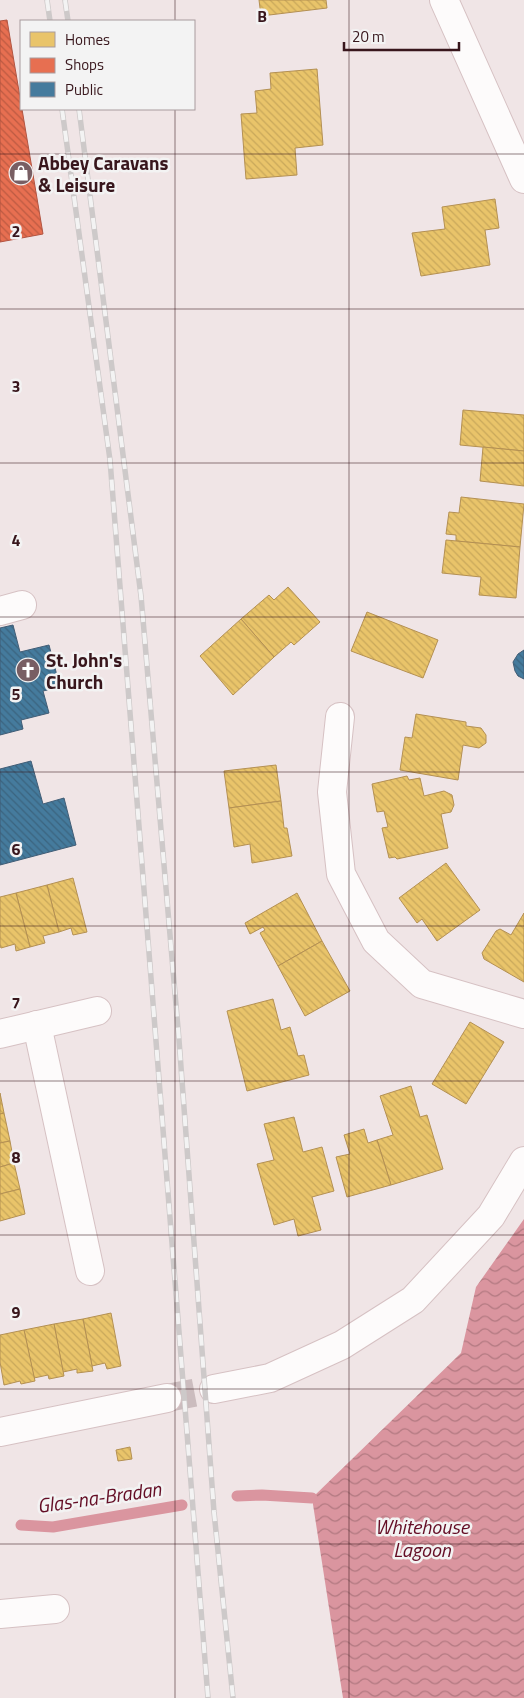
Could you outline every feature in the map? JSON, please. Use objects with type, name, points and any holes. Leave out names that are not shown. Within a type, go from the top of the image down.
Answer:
[{"type":"street","points":[[444,0],[524,179]]},
{"type":"street","points":[[340,717],[332,792],[342,874],[376,941],[422,984],[524,1014]]},
{"type":"street","points":[[0,1034],[97,1011]]},
{"type":"street","points":[[37,1025],[90,1271]]},
{"type":"street","points":[[214,1389],[270,1378],[342,1344],[413,1300],[490,1216],[524,1161]]},
{"type":"street","points":[[0,1432],[167,1398]]},
{"type":"street","points":[[0,1614],[55,1609]]},
{"type":"water","name":"Whitehouse Lagoon","points":[[524,1219],[524,1698],[343,1698],[312,1498],[461,1353],[476,1287]]},
{"type":"building: Homes","points":[[259,0],[326,0],[327,8],[261,16]]},
{"type":"building: Homes","points":[[317,69],[323,145],[295,148],[297,175],[246,179],[241,114],[257,113],[255,91],[271,89],[270,73]]},
{"type":"building: Homes","points":[[495,199],[499,228],[485,230],[490,265],[421,276],[412,233],[445,229],[442,207]]},
{"type":"building: Homes","points":[[463,410],[524,415],[524,451],[460,445]]},
{"type":"building: Homes","points":[[483,447],[524,451],[524,486],[480,481]]},
{"type":"building: Homes","points":[[461,497],[524,504],[520,547],[456,541],[456,535],[446,534],[449,512],[459,513]]},
{"type":"building: Homes","points":[[446,540],[520,547],[516,598],[479,595],[481,577],[442,573]]},
{"type":"building: Homes","points":[[288,587],[320,622],[294,645],[291,642],[274,657],[241,619],[269,595],[274,600]]},
{"type":"building: Homes","points":[[367,612],[438,640],[423,678],[351,651]]},
{"type":"building: Homes","points":[[241,619],[274,657],[233,695],[200,656]]},
{"type":"building: Homes","points":[[416,714],[466,722],[466,726],[481,728],[486,735],[486,743],[479,748],[463,745],[458,780],[400,770],[405,737],[412,738]]},
{"type":"building: Homes","points":[[276,765],[281,801],[229,808],[224,771]]},
{"type":"building: Homes","points":[[407,776],[409,780],[420,778],[424,796],[444,791],[452,795],[454,805],[451,812],[441,814],[448,848],[397,859],[395,857],[389,858],[382,828],[388,827],[384,811],[377,812],[372,784]]},
{"type":"building: Homes","points":[[281,801],[284,828],[287,828],[292,856],[252,863],[250,844],[234,847],[229,808]]},
{"type":"building: Homes","points":[[446,863],[480,910],[437,941],[422,919],[417,923],[399,898]]},
{"type":"building: Homes","points":[[73,878],[87,932],[73,935],[71,928],[59,932],[47,885]]},
{"type":"building: Homes","points":[[47,885],[59,932],[43,936],[45,943],[30,947],[16,893]]},
{"type":"building: Homes","points":[[16,893],[30,947],[16,951],[15,944],[1,948],[0,946],[0,897]]},
{"type":"building: Homes","points":[[297,893],[322,941],[278,966],[260,933],[265,930],[263,927],[250,934],[245,923]]},
{"type":"building: Homes","points":[[524,913],[524,982],[484,959],[482,953],[496,931],[500,929],[511,935]]},
{"type":"building: Homes","points":[[322,941],[350,991],[305,1016],[278,966]]},
{"type":"building: Homes","points":[[273,999],[281,1030],[290,1027],[298,1056],[304,1055],[309,1075],[247,1091],[227,1011]]},
{"type":"building: Homes","points":[[470,1022],[504,1042],[466,1104],[432,1084]]},
{"type":"building: Homes","points":[[411,1086],[420,1117],[427,1115],[443,1169],[391,1185],[377,1140],[393,1135],[380,1096]]},
{"type":"building: Homes","points":[[0,1093],[4,1113],[0,1114]]},
{"type":"building: Homes","points":[[4,1113],[10,1141],[0,1143],[0,1114]]},
{"type":"building: Homes","points":[[294,1117],[303,1152],[322,1147],[334,1191],[312,1197],[321,1230],[298,1236],[294,1219],[274,1225],[257,1164],[274,1160],[264,1124]]},
{"type":"building: Homes","points":[[364,1129],[368,1143],[377,1140],[391,1185],[347,1197],[336,1157],[350,1154],[344,1135]]},
{"type":"building: Homes","points":[[10,1141],[14,1163],[0,1167],[0,1143]]},
{"type":"building: Homes","points":[[14,1163],[20,1189],[0,1194],[0,1167]]},
{"type":"building: Homes","points":[[20,1189],[25,1214],[0,1221],[0,1194]]},
{"type":"building: Homes","points":[[111,1313],[121,1366],[107,1369],[105,1363],[92,1366],[83,1319]]},
{"type":"building: Homes","points":[[83,1319],[93,1371],[77,1373],[77,1369],[63,1372],[54,1324]]},
{"type":"building: Homes","points":[[54,1324],[64,1376],[49,1379],[48,1375],[34,1378],[24,1330]]},
{"type":"building: Homes","points":[[24,1330],[35,1381],[21,1384],[20,1381],[4,1385],[0,1362],[0,1335]]},
{"type":"building: Homes","points":[[130,1447],[132,1459],[118,1461],[116,1450]]},
{"type":"building: Shops","name":"Abbey Caravans & Leisure","points":[[7,20],[20,97],[20,110],[22,110],[43,234],[0,242],[0,21]]},
{"type":"building: Public","name":"St. John's Church","points":[[13,625],[20,652],[49,645],[60,687],[43,691],[49,713],[21,720],[23,729],[0,735],[0,628]]},
{"type":"building: Public","points":[[524,650],[524,679],[518,676],[513,662],[518,654]]},
{"type":"building: Public","points":[[31,761],[43,804],[64,798],[76,845],[0,865],[0,769]]},
{"type":"waterway","name":"Glas-na-Bradan","points":[[237,1496],[262,1495],[312,1498]]},
{"type":"waterway","name":"Glas-na-Bradan","points":[[21,1525],[53,1527],[182,1505]]},
{"type":"tunnel","points":[[167,1398],[214,1389]]},
{"type":"railway","points":[[47,0],[50,20]]},
{"type":"railway","points":[[65,0],[68,20]]},
{"type":"railway","points":[[62,110],[110,460],[208,1698]]},
{"type":"railway","points":[[79,110],[141,596],[179,1040],[214,1512],[233,1698]]},
{"type":"place","name":"Abbey Caravans & Leisure","points":[[21,173]]},
{"type":"place","name":"St. John's Church","points":[[28,670]]}]
